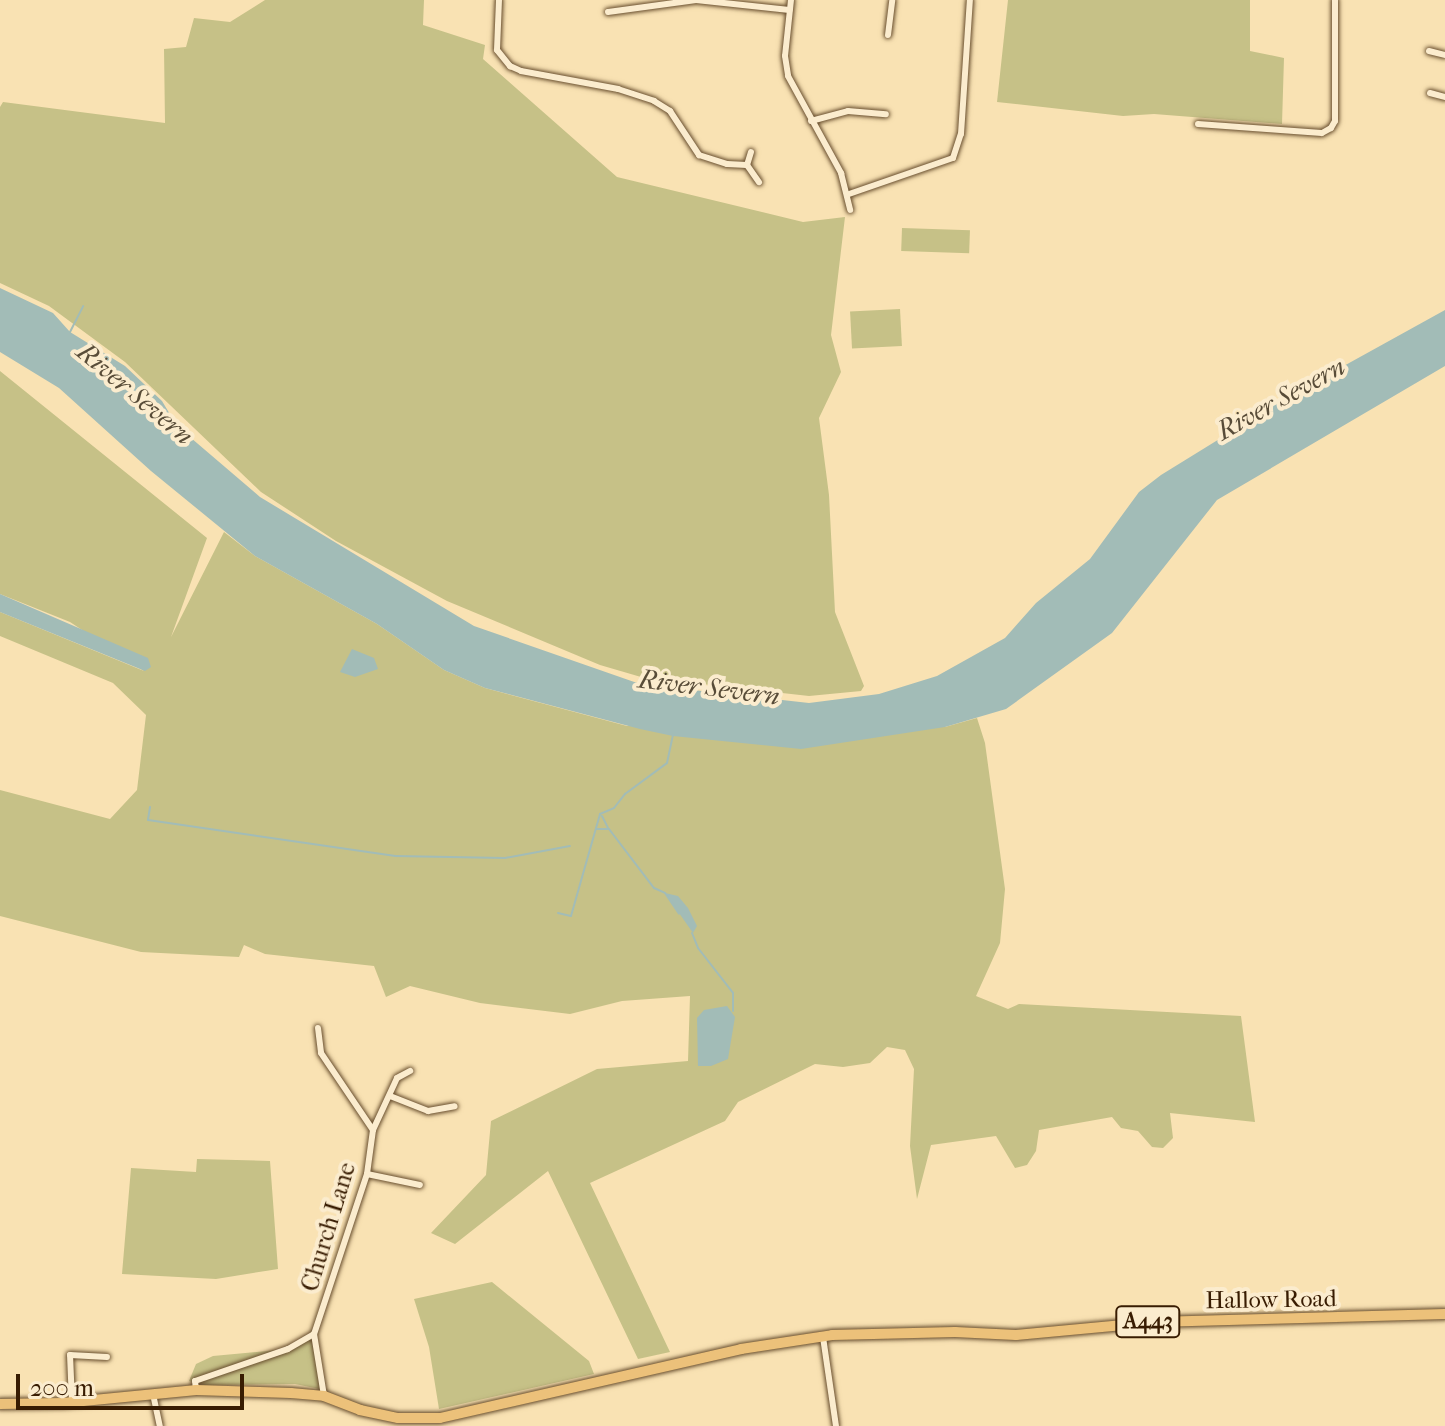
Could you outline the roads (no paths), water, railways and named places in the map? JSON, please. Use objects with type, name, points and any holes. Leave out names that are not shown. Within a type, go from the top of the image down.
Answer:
[{"type":"main road","name":"Hallow Road","points":[[823,1337],[955,1332],[1016,1335],[1155,1322],[1445,1314]]},
{"type":"main road","name":"A443","points":[[0,1404],[72,1402],[196,1390],[324,1396],[360,1410],[398,1418],[440,1418],[741,1349],[823,1337]]},
{"type":"street","points":[[499,0],[497,50],[510,66],[538,75],[618,89],[654,101],[670,111],[699,155],[727,164],[747,165]]},
{"type":"street","points":[[608,12],[696,0],[789,10]]},
{"type":"street","points":[[791,0],[785,56],[788,76],[841,173],[849,194],[850,210]]},
{"type":"street","points":[[888,35],[892,0]]},
{"type":"street","points":[[849,194],[953,158],[961,134],[970,0]]},
{"type":"street","points":[[1198,124],[1322,133],[1331,128],[1335,121],[1335,0]]},
{"type":"street","points":[[1429,51],[1445,55]]},
{"type":"street","points":[[1430,93],[1445,97]]},
{"type":"street","points":[[811,121],[848,111],[886,114]]},
{"type":"street","points":[[747,165],[751,152]]},
{"type":"street","points":[[747,165],[759,182]]},
{"type":"street","points":[[318,1028],[321,1053],[373,1130]]},
{"type":"street","name":"Church Lane","points":[[324,1396],[314,1334],[344,1253],[367,1174],[373,1130],[397,1078],[410,1071]]},
{"type":"street","points":[[390,1096],[428,1111],[455,1106]]},
{"type":"street","points":[[367,1174],[420,1185]]},
{"type":"street","points":[[196,1390],[195,1381],[288,1349],[314,1334]]},
{"type":"street","points":[[823,1337],[836,1426]]},
{"type":"street","points":[[72,1402],[73,1379],[68,1357],[75,1354],[107,1357]]},
{"type":"street","points":[[153,1394],[160,1426]]},
{"type":"water","name":"River Severn","points":[[0,288],[53,313],[70,332],[125,366],[162,401],[177,426],[260,497],[474,626],[640,684],[809,703],[879,694],[937,676],[1005,638],[1036,603],[1090,559],[1139,492],[1161,475],[1284,399],[1445,310],[1445,366],[1217,500],[1112,633],[1006,709],[945,727],[801,749],[673,736],[640,729],[485,688],[444,670],[377,624],[255,556],[151,471],[59,388],[0,352]]},
{"type":"water","points":[[0,594],[148,658],[151,667],[145,671],[0,612]]},
{"type":"water","points":[[352,649],[374,658],[378,669],[355,677],[340,672]]},
{"type":"water","points":[[665,893],[678,896],[688,908],[697,926],[693,933]]},
{"type":"water","points":[[727,1006],[735,1017],[728,1059],[711,1066],[698,1066],[697,1018],[704,1010]]},
{"type":"waterway","points":[[70,332],[83,306]]},
{"type":"waterway","points":[[558,913],[571,916],[600,814],[614,808],[625,794],[667,763],[673,734]]},
{"type":"waterway","points":[[150,807],[148,820],[395,856],[505,858],[570,846]]},
{"type":"waterway","points":[[602,816],[608,828]]},
{"type":"waterway","points":[[596,829],[609,829],[654,888],[665,893],[679,914]]},
{"type":"waterway","points":[[692,933],[698,948],[733,993],[733,1011]]}]
